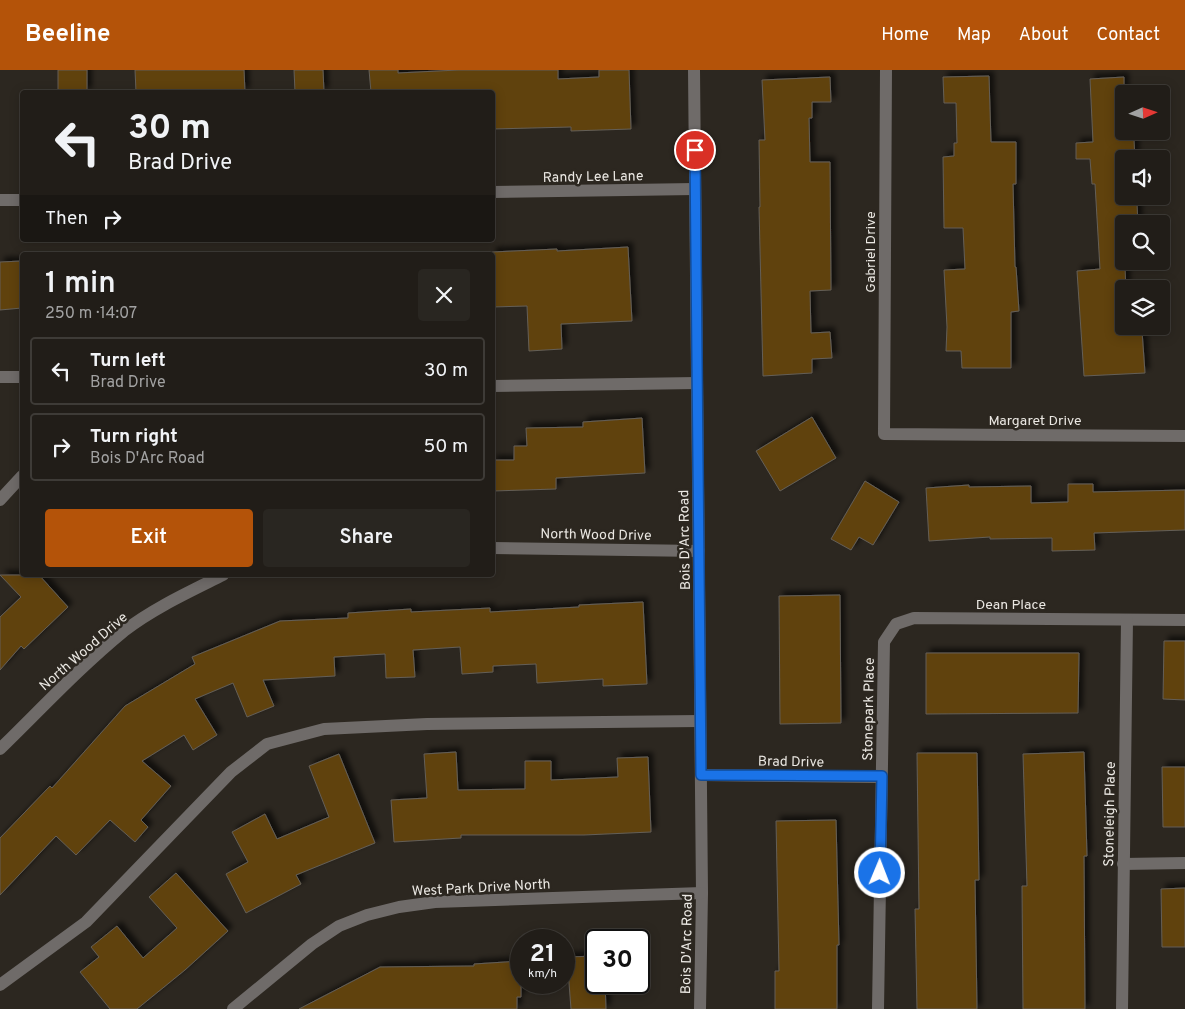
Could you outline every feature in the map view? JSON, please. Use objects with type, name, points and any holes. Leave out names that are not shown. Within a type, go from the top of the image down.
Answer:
[{"type":"street","name":"Bois D'Arc Road","points":[[694,70],[702,892],[700,1009]]},
{"type":"street","name":"Gabriel Drive","points":[[884,434],[886,70]]},
{"type":"street","name":"Randy Lee Lane","points":[[495,192],[695,189]]},
{"type":"street","points":[[0,200],[20,200]]},
{"type":"street","points":[[0,377],[20,377]]},
{"type":"street","points":[[495,386],[697,383]]},
{"type":"street","name":"Margaret Drive","points":[[884,434],[1185,436]]},
{"type":"street","points":[[0,500],[20,478]]},
{"type":"street","name":"North Wood Drive","points":[[495,548],[699,551]]},
{"type":"street","name":"North Wood Drive","points":[[0,749],[88,663],[125,630],[169,602],[219,577]]},
{"type":"street","name":"Dean Place","points":[[896,624],[914,618],[1185,620]]},
{"type":"street","name":"Stoneleigh Place","points":[[1122,1009],[1127,620]]},
{"type":"street","name":"Stonepark Place","points":[[878,1009],[884,642],[896,624]]},
{"type":"street","points":[[0,985],[86,922],[231,772],[267,744],[324,729],[427,724],[700,721]]},
{"type":"street","name":"Brad Drive","points":[[701,775],[882,776]]},
{"type":"street","points":[[1124,864],[1185,863]]},
{"type":"street","name":"West Park Drive North","points":[[233,1009],[312,944],[339,926],[383,911],[435,902],[702,892]]},
{"type":"building","points":[[58,70],[87,70],[87,90],[58,90]]},
{"type":"building","points":[[135,70],[244,70],[245,90],[136,90]]},
{"type":"building","points":[[294,70],[323,70],[324,90],[295,90]]},
{"type":"building","points":[[369,70],[398,70],[398,73],[458,70],[558,70],[558,79],[599,77],[599,70],[629,70],[631,129],[571,131],[571,127],[495,129],[495,90],[371,90]]},
{"type":"building","points":[[989,76],[991,142],[1016,142],[1016,184],[1013,184],[1015,267],[1019,311],[1011,312],[1011,368],[962,368],[961,351],[946,351],[947,327],[944,270],[965,269],[963,228],[944,228],[943,157],[954,156],[954,143],[957,143],[956,103],[944,103],[943,77]]},
{"type":"building","points":[[830,77],[831,102],[812,102],[812,118],[809,118],[810,162],[830,162],[831,290],[810,291],[811,333],[830,332],[832,358],[812,359],[812,373],[763,376],[759,207],[759,140],[765,140],[762,80]]},
{"type":"building","points":[[1124,77],[1124,85],[1115,85],[1115,140],[1134,140],[1135,150],[1115,150],[1115,205],[1137,205],[1138,215],[1115,215],[1115,270],[1125,270],[1126,280],[1115,280],[1115,335],[1142,335],[1145,373],[1084,376],[1077,271],[1100,269],[1095,184],[1092,184],[1090,159],[1076,159],[1076,143],[1093,142],[1090,79]]},
{"type":"building","points":[[628,247],[632,321],[561,324],[562,349],[529,351],[527,306],[495,307],[495,252],[492,252],[557,249],[557,251]]},
{"type":"building","points":[[20,261],[20,308],[0,310],[0,262]]},
{"type":"building","points":[[812,417],[836,458],[780,491],[756,451]]},
{"type":"building","points":[[642,418],[645,473],[556,478],[556,489],[495,491],[495,460],[514,460],[514,446],[527,446],[526,428],[583,427],[583,422]]},
{"type":"building","points":[[865,481],[899,502],[873,545],[859,537],[851,550],[831,539]]},
{"type":"building","points":[[1068,484],[1093,484],[1093,492],[1185,490],[1185,530],[1094,533],[1095,550],[1052,551],[1052,538],[990,539],[990,537],[929,541],[926,488],[969,485],[969,487],[1031,486],[1031,503],[1068,502]]},
{"type":"building","points":[[0,575],[41,577],[68,607],[24,649],[21,646],[0,670],[0,617],[21,597]]},
{"type":"building","points":[[840,595],[841,723],[780,724],[779,596]]},
{"type":"building","points":[[643,602],[647,684],[603,686],[603,679],[537,683],[536,664],[493,666],[493,672],[462,674],[460,647],[413,650],[415,677],[386,678],[385,654],[334,657],[335,676],[263,680],[274,706],[247,717],[233,683],[195,699],[217,735],[193,750],[184,735],[142,761],[171,786],[141,820],[148,827],[135,842],[110,820],[76,855],[56,836],[0,895],[0,838],[50,786],[52,788],[125,706],[195,664],[192,657],[280,621],[348,618],[348,613],[411,609],[411,612],[490,608],[490,612]]},
{"type":"building","points":[[1164,641],[1185,641],[1185,700],[1163,699]]},
{"type":"building","points":[[926,653],[1079,653],[1078,713],[926,714]]},
{"type":"building","points":[[456,752],[458,790],[525,789],[525,761],[551,761],[551,780],[618,777],[617,758],[648,757],[651,832],[584,835],[461,835],[461,838],[394,842],[391,800],[427,798],[424,754]]},
{"type":"building","points":[[1084,752],[1087,856],[1084,856],[1085,1009],[1023,1009],[1022,886],[1027,886],[1023,754]]},
{"type":"building","points":[[917,753],[977,753],[979,880],[975,880],[977,1009],[917,1009],[915,909],[919,909]]},
{"type":"building","points":[[339,754],[375,843],[296,875],[301,884],[246,913],[226,874],[248,862],[232,832],[265,814],[277,839],[329,817],[309,766]]},
{"type":"building","points":[[1162,767],[1185,767],[1185,827],[1163,827]]},
{"type":"building","points":[[836,820],[839,945],[837,945],[837,1009],[775,1009],[775,971],[779,971],[776,821]]},
{"type":"building","points":[[176,873],[228,931],[185,970],[137,1009],[110,1009],[80,972],[99,957],[91,947],[117,926],[143,958],[177,928],[149,897]]},
{"type":"building","points":[[1185,888],[1185,947],[1162,947],[1161,889]]},
{"type":"building","points":[[585,956],[585,994],[605,994],[606,1009],[571,1009],[570,994],[575,994],[575,957]]},
{"type":"building","points":[[510,962],[510,994],[521,994],[521,997],[517,997],[517,1009],[299,1009],[380,967],[474,966],[474,964]]},
{"type":"route","points":[[695,150],[701,775],[882,776],[880,873]]}]
